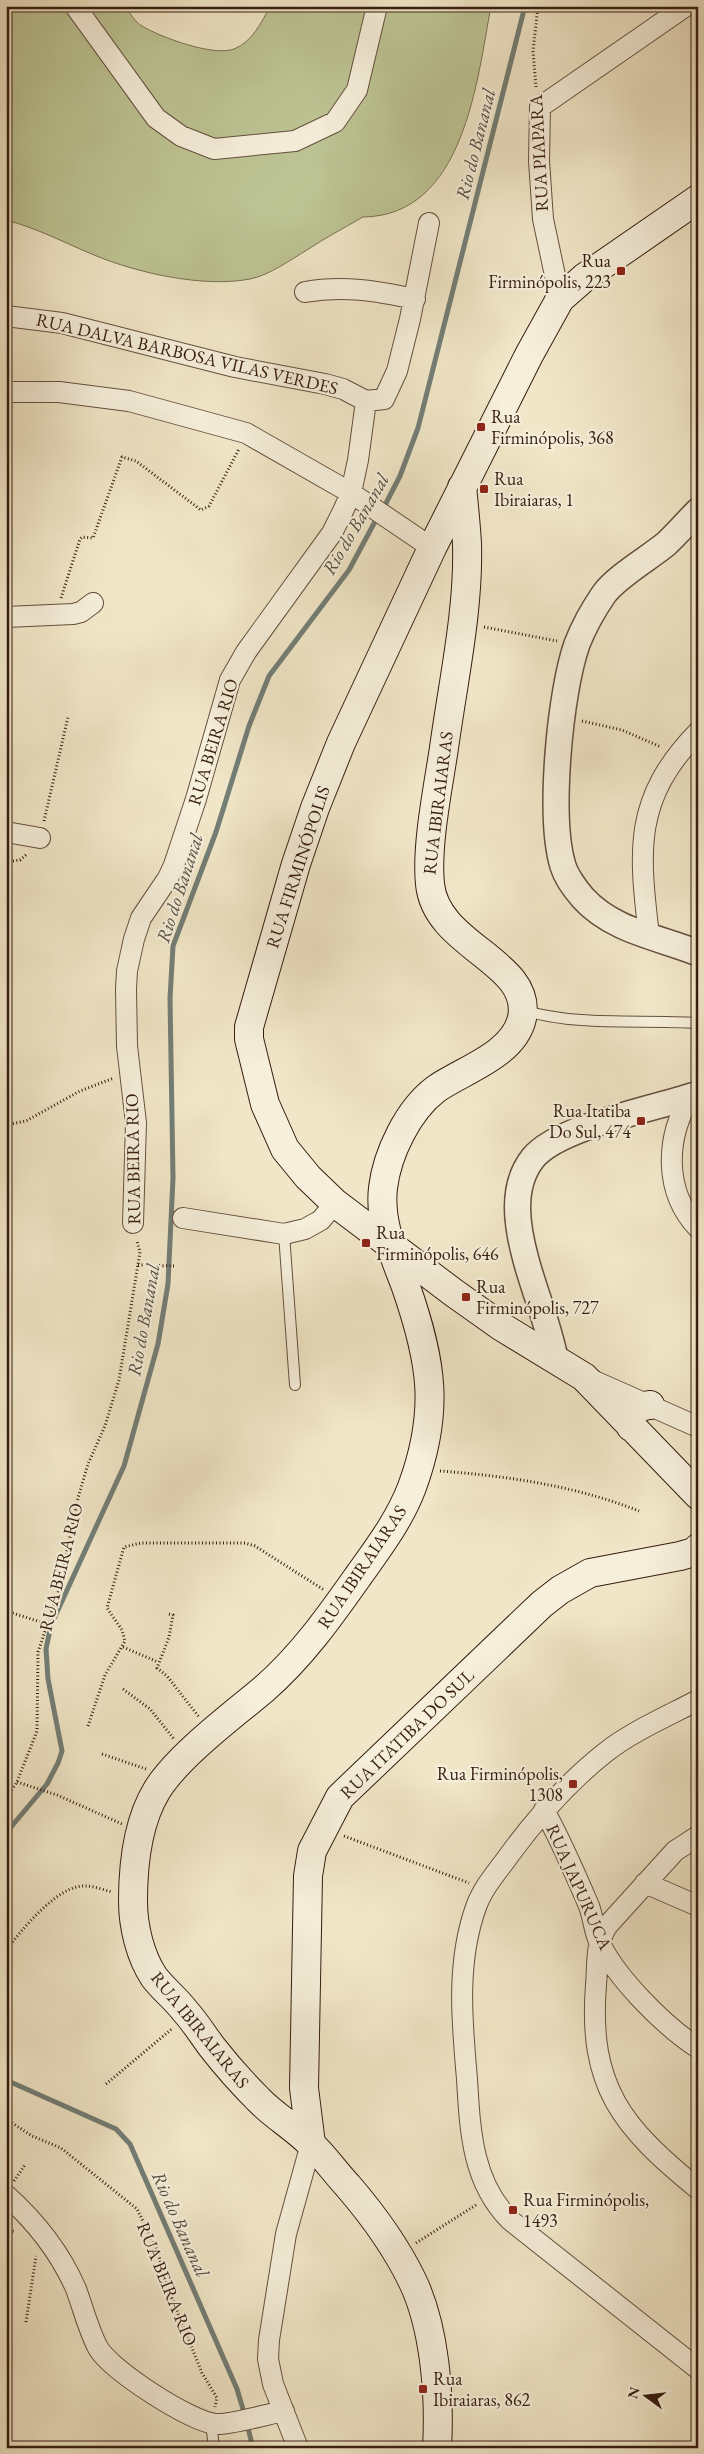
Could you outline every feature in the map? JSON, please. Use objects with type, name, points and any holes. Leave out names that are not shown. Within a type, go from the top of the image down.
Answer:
[{"type":"main road","name":"RUA FIRMINÓPOLIS","points":[[584,1377],[502,1327],[390,1246],[335,1203],[308,1177],[285,1149],[273,1126],[254,1064],[249,1039],[249,1021],[315,808],[424,544],[456,524],[462,487],[529,355],[560,299],[585,277],[698,199]]},
{"type":"main road","name":"RUA IBIRAIARAS","points":[[437,2448],[439,2422],[433,2358],[415,2286],[399,2255],[376,2219],[312,2144],[262,2104],[215,2052],[189,2015],[154,1977],[142,1952],[133,1908],[133,1896],[141,1830],[154,1794],[168,1776],[188,1756],[298,1657],[341,1601],[403,1508],[417,1470],[426,1435],[430,1379],[427,1358],[418,1324],[390,1246],[383,1190],[395,1147],[423,1100],[437,1088],[477,1066],[508,1042],[521,1022],[522,1010],[521,996],[515,983],[502,970],[454,932],[439,914],[432,897],[429,880],[436,805],[461,623],[467,560],[456,524]]},
{"type":"main road","points":[[424,544],[467,560]]},
{"type":"main road","points":[[584,1377],[630,1427],[698,1494]]},
{"type":"main road","points":[[630,1427],[630,1420],[637,1408],[650,1405]]},
{"type":"main road","name":"RUA ITATIBA DO SUL","points":[[312,2144],[304,2088],[308,1876],[312,1851],[340,1797],[535,1611],[560,1590],[590,1573],[680,1556],[694,1552],[698,1548]]},
{"type":"street","points":[[75,6],[156,118],[181,136],[214,149],[294,141],[335,122],[356,90],[377,6]]},
{"type":"street","points":[[540,108],[686,6]]},
{"type":"street","name":"RUA PIAPARA","points":[[540,108],[539,160],[543,219],[560,299]]},
{"type":"street","points":[[366,401],[382,400],[387,396],[397,371],[429,223]]},
{"type":"street","points":[[305,292],[325,288],[358,289],[414,299]]},
{"type":"street","name":"RUA DALVA BARBOSA VILAS VERDES","points":[[6,316],[62,323],[235,367],[325,384],[342,389],[366,401]]},
{"type":"street","points":[[6,392],[59,392],[129,401],[246,433],[350,493],[424,544]]},
{"type":"street","name":"RUA BEIRA RIO","points":[[132,1223],[136,1123],[129,1073],[126,989],[130,954],[141,918],[168,878],[174,865],[196,799],[230,680],[246,652],[332,532],[350,493],[366,401]]},
{"type":"street","points":[[698,511],[667,543],[606,592],[590,615],[577,645],[568,680],[562,717],[556,802],[557,836],[563,867],[582,897],[603,917],[698,953]]},
{"type":"street","points":[[6,617],[81,612],[93,603]]},
{"type":"street","points":[[649,936],[642,879],[642,849],[652,798],[660,780],[676,754],[698,732]]},
{"type":"street","points":[[6,832],[40,838]]},
{"type":"street","points":[[694,1096],[680,1113],[674,1132],[671,1173],[678,1200],[687,1217],[698,1228]]},
{"type":"street","points":[[555,1358],[549,1326],[537,1292],[518,1224],[517,1200],[522,1178],[534,1158],[550,1145],[575,1132],[658,1104],[694,1096]]},
{"type":"street","points":[[183,1218],[284,1234],[305,1229],[321,1220],[335,1203]]},
{"type":"street","points":[[527,1341],[537,1292]]},
{"type":"street","name":"RUA FIRMINÓPOLIS","points":[[584,1377],[698,1427]]},
{"type":"street","points":[[698,1700],[607,1751],[544,1810],[485,1889],[476,1907],[469,1933],[461,2000],[471,2136],[479,2168],[491,2197],[510,2220],[698,2369]]},
{"type":"street","name":"RUA JAPURUCA","points":[[544,1810],[559,1838],[590,1909],[598,1940],[620,1974],[661,2019],[698,2048]]},
{"type":"street","points":[[698,1836],[675,1851],[606,1926],[598,1940],[594,2010],[595,2035],[606,2086],[633,2127],[649,2147],[698,2189]]},
{"type":"street","points":[[645,1883],[698,1906]]},
{"type":"street","points":[[298,2448],[268,2367],[269,2340],[286,2234],[312,2144]]},
{"type":"street","points":[[6,2195],[39,2228],[65,2267],[97,2347],[105,2359],[151,2392],[193,2416],[218,2423],[284,2411]]},
{"type":"lane","points":[[522,1010],[553,1018],[594,1022],[698,1023]]},
{"type":"lane","points":[[284,1234],[295,1385]]},
{"type":"lane","points":[[214,2448],[218,2423]]},
{"type":"path","name":"RUA PIAPARA","points":[[538,6],[532,51],[533,72],[540,108]]},
{"type":"path","points":[[52,614],[60,602],[80,537],[93,538],[122,457],[136,461],[199,509],[204,510],[209,506],[246,433]]},
{"type":"path","points":[[461,623],[577,645]]},
{"type":"path","points":[[6,862],[20,860],[33,849],[40,838],[68,716]]},
{"type":"path","points":[[562,717],[622,730],[676,754]]},
{"type":"path","points":[[6,1125],[26,1121],[80,1091],[129,1073]]},
{"type":"path","name":"RUA BEIRA RIO","points":[[6,1799],[17,1782],[37,1731],[38,1652],[59,1590],[78,1498],[88,1464],[105,1426],[119,1380],[140,1252],[132,1223]]},
{"type":"path","points":[[138,1265],[176,1266]]},
{"type":"path","points":[[417,1470],[544,1483],[614,1501],[639,1511]]},
{"type":"path","points":[[88,1726],[105,1675],[125,1641],[122,1630],[107,1608],[113,1593],[122,1549],[129,1545],[141,1543],[245,1543],[255,1546],[341,1601]]},
{"type":"path","points":[[6,1611],[47,1624]]},
{"type":"path","points":[[169,1614],[173,1615],[169,1638],[158,1662],[160,1672],[167,1676],[188,1704],[214,1732]]},
{"type":"path","points":[[123,1647],[158,1662]]},
{"type":"path","points":[[123,1689],[150,1709],[188,1756]]},
{"type":"path","points":[[102,1754],[168,1776]]},
{"type":"path","points":[[17,1782],[57,1795],[141,1830]]},
{"type":"path","points":[[323,1828],[485,1889]]},
{"type":"path","points":[[6,1950],[30,1921],[64,1892],[84,1885],[133,1896]]},
{"type":"path","points":[[106,2084],[189,2015]]},
{"type":"path","name":"RUA BEIRA RIO","points":[[6,2119],[32,2136],[61,2148],[137,2209],[158,2252],[166,2284],[202,2373],[216,2398],[218,2423]]},
{"type":"path","points":[[399,2255],[491,2197]]},
{"type":"path","points":[[26,2322],[39,2228]]},
{"type":"green space","points":[[6,6],[125,6],[139,24],[161,35],[187,45],[225,51],[240,46],[251,37],[270,6],[491,6],[471,105],[460,139],[444,170],[424,194],[397,211],[363,217],[265,274],[250,279],[212,282],[171,277],[130,268],[111,262],[29,227],[6,220]]},
{"type":"waterway","name":"Rio do Bananal","points":[[383,509],[400,476],[418,428],[525,6]]},
{"type":"waterway","name":"Rio do Bananal","points":[[6,1833],[47,1784],[62,1751],[48,1679],[46,1649],[51,1625],[124,1466],[158,1344],[168,1284],[173,1178],[170,998],[173,946],[216,832],[249,726],[269,676],[349,570],[378,516]]},
{"type":"waterway","name":"Rio do Bananal","points":[[6,2080],[116,2129],[130,2144],[237,2389],[245,2416]]},
{"type":"waterway","name":"Rio do Bananal","points":[[247,2424],[253,2448]]},
{"type":"place","name":"Rua Firminópolis, 223","points":[[621,271]]},
{"type":"place","name":"Rua Firminópolis, 368","points":[[481,427]]},
{"type":"place","name":"Rua Ibiraiaras, 1","points":[[484,489]]},
{"type":"place","name":"Rua Itatiba Do Sul, 474","points":[[641,1121]]},
{"type":"place","name":"Rua Firminópolis, 646","points":[[366,1243]]},
{"type":"place","name":"Rua Firminópolis, 727","points":[[466,1297]]},
{"type":"place","name":"Rua Firminópolis, 1308","points":[[573,1784]]},
{"type":"place","name":"Rua Firminópolis, 1493","points":[[513,2210]]},
{"type":"place","name":"Rua Ibiraiaras, 862","points":[[423,2389]]}]
